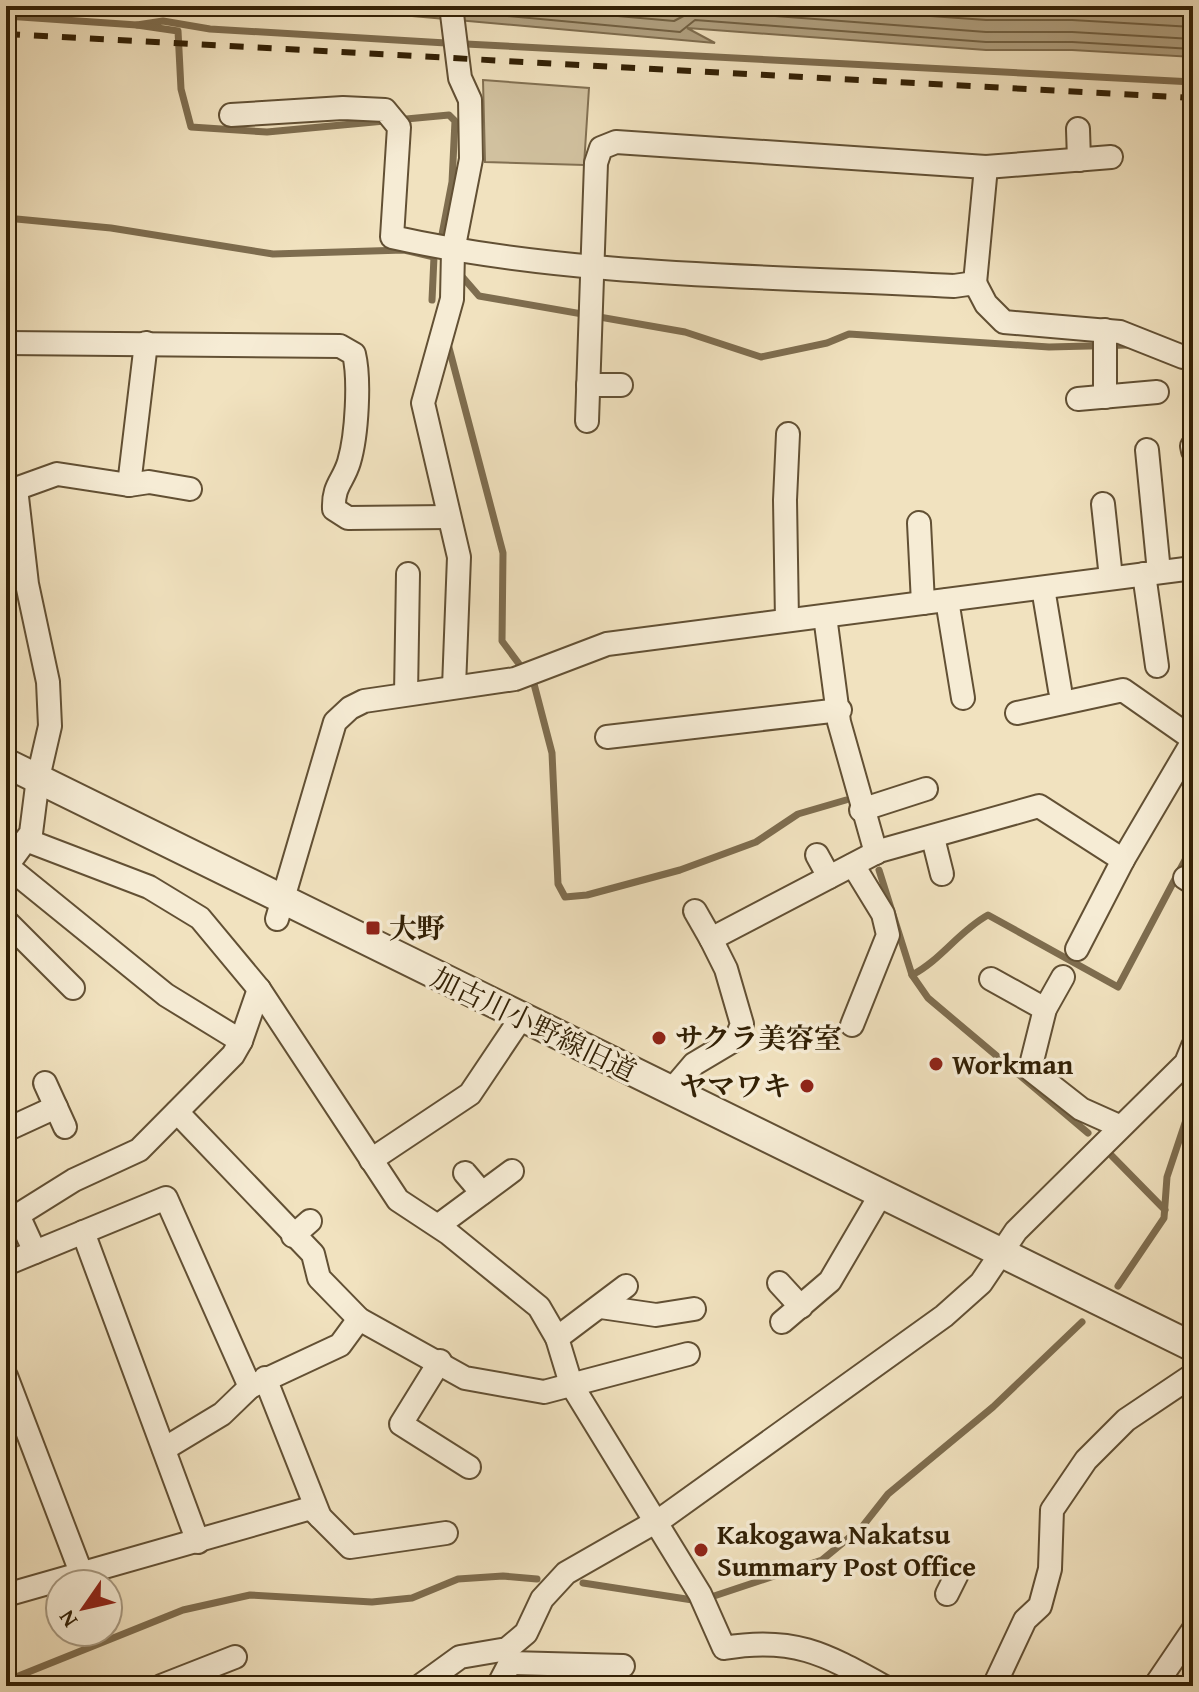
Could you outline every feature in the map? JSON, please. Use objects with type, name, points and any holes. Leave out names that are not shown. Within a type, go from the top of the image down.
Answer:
[{"type":"street","points":[[451,6],[460,78],[470,100],[471,159],[453,252],[452,287],[423,403],[459,557],[454,687]]},
{"type":"street","points":[[231,115],[262,106],[385,110],[399,127],[392,237],[453,252],[590,265],[954,286],[975,283]]},
{"type":"street","points":[[1078,129],[1079,160]]},
{"type":"street","points":[[587,421],[590,265],[596,163],[601,148],[616,142],[986,167],[1111,157]]},
{"type":"street","points":[[986,167],[975,283],[986,304],[1004,322],[1105,341],[1158,346],[1183,357],[1193,354]]},
{"type":"street","points":[[1105,341],[1105,397]]},
{"type":"street","points":[[6,343],[340,346],[354,354],[358,371],[349,462],[333,492],[334,509],[348,518],[448,517]]},
{"type":"street","points":[[129,485],[146,343]]},
{"type":"street","points":[[588,385],[621,385]]},
{"type":"street","points":[[1078,399],[1157,392]]},
{"type":"street","points":[[787,620],[785,500],[788,434]]},
{"type":"street","points":[[1147,450],[1157,666]]},
{"type":"street","points":[[6,492],[57,474],[129,485],[149,482],[190,489]]},
{"type":"street","points":[[6,492],[17,497],[27,584],[48,682],[50,726],[38,778],[31,833],[7,866],[166,995],[241,1041]]},
{"type":"street","points":[[1103,504],[1111,578]]},
{"type":"street","points":[[919,523],[923,603]]},
{"type":"street","points":[[280,910],[335,722],[364,701],[528,675],[607,644],[1193,568]]},
{"type":"street","points":[[406,694],[408,574]]},
{"type":"street","points":[[1043,588],[1060,690]]},
{"type":"street","points":[[947,600],[963,698]]},
{"type":"street","points":[[825,616],[840,710],[839,722],[861,810],[876,853]]},
{"type":"street","points":[[1017,713],[1123,690],[1193,740],[1123,860],[1077,949]]},
{"type":"street","points":[[607,737],[840,710]]},
{"type":"street","name":"加古川小野線旧道","points":[[6,763],[280,910],[521,1018],[1193,1347]]},
{"type":"street","points":[[861,810],[926,789]]},
{"type":"street","points":[[711,939],[876,853],[1039,806],[1123,860]]},
{"type":"street","points":[[933,838],[942,874]]},
{"type":"street","points":[[26,840],[166,895],[216,934],[259,989],[398,1200],[439,1225],[539,1307],[557,1338],[571,1384],[702,1600],[724,1648],[776,1642],[810,1649],[883,1686]]},
{"type":"street","points":[[817,855],[829,877]]},
{"type":"street","points":[[852,1025],[888,935],[883,914],[853,865]]},
{"type":"street","points":[[671,1091],[694,1064],[736,1039],[742,1024],[726,969],[695,911]]},
{"type":"street","points":[[6,921],[73,988]]},
{"type":"street","points":[[1063,977],[1045,1009],[1030,1069],[1081,1109],[1106,1140]]},
{"type":"street","points":[[991,979],[1045,1009]]},
{"type":"street","points":[[35,1252],[18,1215],[74,1180],[131,1155],[177,1112],[233,1055],[259,989]]},
{"type":"street","points":[[371,1160],[470,1094],[521,1018]]},
{"type":"street","points":[[498,1686],[508,1656],[526,1633],[542,1599],[566,1573],[654,1522],[944,1316],[981,1283],[1016,1231],[1186,1063],[1193,1046]]},
{"type":"street","points":[[6,1130],[60,1117],[45,1083]]},
{"type":"street","points":[[177,1112],[313,1254],[319,1278],[359,1319],[440,1361],[465,1378],[544,1392],[688,1354]]},
{"type":"street","points":[[439,1225],[512,1171]]},
{"type":"street","points":[[465,1173],[482,1193]]},
{"type":"street","points":[[782,1322],[830,1281],[881,1194]]},
{"type":"street","points":[[6,1264],[166,1198],[320,1517]]},
{"type":"street","points":[[293,1236],[310,1221]]},
{"type":"street","points":[[83,1232],[198,1542]]},
{"type":"street","points":[[779,1283],[801,1307]]},
{"type":"street","points":[[557,1338],[626,1286]]},
{"type":"street","points":[[601,1307],[656,1315],[694,1309]]},
{"type":"street","points":[[164,1449],[222,1414],[257,1383],[340,1345],[359,1319]]},
{"type":"street","points":[[440,1361],[401,1424],[469,1467]]},
{"type":"street","points":[[994,1686],[1025,1620],[1040,1606],[1050,1569],[1052,1510],[1086,1460],[1126,1420],[1193,1375]]},
{"type":"street","points":[[6,1376],[79,1568]]},
{"type":"street","points":[[107,1568],[311,1508],[350,1547],[446,1533]]},
{"type":"street","points":[[6,1595],[44,1585]]},
{"type":"street","points":[[1155,1686],[1193,1630]]},
{"type":"street","points":[[420,1686],[460,1657],[508,1656],[583,1676],[623,1666]]},
{"type":"street","points":[[161,1686],[235,1657]]},
{"type":"shaded area","points":[[483,80],[589,88],[584,165],[485,162]]},
{"type":"water","points":[[300,6],[1193,6],[1193,57],[1072,50],[986,50],[687,28],[715,43]]},
{"type":"waterway","points":[[6,16],[137,25],[163,21],[210,29],[446,43],[1193,82]]},
{"type":"waterway","points":[[137,25],[178,31],[181,89],[191,127],[267,132],[449,115],[455,121],[452,182],[440,245]]},
{"type":"waterway","points":[[6,218],[111,228],[273,254],[404,250],[434,257]]},
{"type":"waterway","points":[[432,300],[434,257],[437,255]]},
{"type":"waterway","points":[[459,273],[479,296],[685,332],[761,357],[827,343],[849,334],[1049,347],[1129,345]]},
{"type":"waterway","points":[[1187,342],[1193,340]]},
{"type":"waterway","points":[[448,344],[503,553],[502,641],[534,684],[552,753],[558,884],[565,897],[587,895],[680,870],[756,842],[798,814],[846,800]]},
{"type":"waterway","points":[[912,975],[988,915],[1118,987],[1193,845]]},
{"type":"waterway","points":[[879,870],[912,975],[928,998],[1088,1133]]},
{"type":"waterway","points":[[1118,1286],[1164,1218],[1167,1177],[1193,1099]]},
{"type":"waterway","points":[[1111,1155],[1165,1210]]},
{"type":"waterway","points":[[583,1583],[699,1601],[822,1560],[862,1527],[888,1494],[993,1407],[1082,1322]]},
{"type":"waterway","points":[[6,1681],[183,1610],[250,1595],[372,1602],[412,1598],[458,1579],[503,1576],[537,1579]]},
{"type":"railway","points":[[6,34],[1193,98]]},
{"type":"place","name":"大野","points":[[373,928]]},
{"type":"place","name":"サクラ美容室","points":[[659,1038]]},
{"type":"place","name":"Workman","points":[[936,1064]]},
{"type":"place","name":"ヤマワキ","points":[[807,1086]]},
{"type":"place","name":"Kakogawa Nakatsu Summary Post Office","points":[[701,1550]]}]
